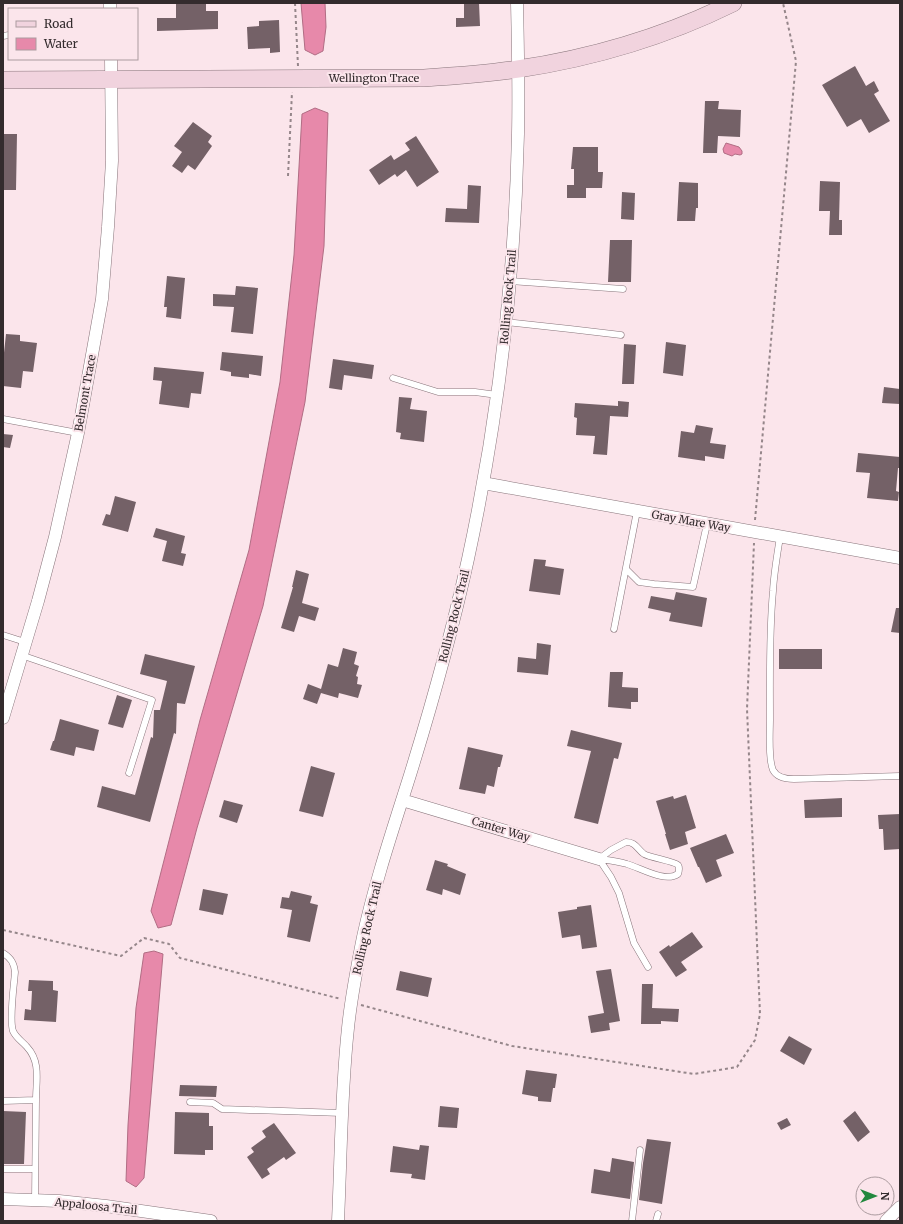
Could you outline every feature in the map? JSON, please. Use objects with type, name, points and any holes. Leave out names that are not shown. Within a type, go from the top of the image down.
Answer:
[{"type":"street","name":"Rolling Rock Trail","points":[[338,1221],[344,1073],[351,1002],[364,935],[375,890],[430,710],[451,630],[468,558],[483,483],[497,395],[510,281],[516,191],[519,69],[517,3]]},
{"type":"street","name":"Wellington Trace","points":[[3,80],[112,79],[295,72],[424,78],[468,75],[519,69],[580,57],[634,42],[675,28],[733,3]]},
{"type":"street","name":"Belmont Trace","points":[[3,718],[55,537],[78,433],[102,299],[112,161],[111,60]]},
{"type":"street","name":"Gray Mare Way","points":[[483,483],[900,558]]},
{"type":"street","name":"Canter Way","points":[[402,800],[599,859]]},
{"type":"street","name":"Appaloosa Trail","points":[[3,1199],[106,1206],[211,1221]]},
{"type":"street","points":[[886,1221],[900,1207]]},
{"type":"lane","points":[[510,281],[623,289]]},
{"type":"lane","points":[[506,322],[570,328],[621,335]]},
{"type":"lane","points":[[393,378],[438,392],[474,392],[497,395]]},
{"type":"lane","points":[[3,419],[78,433]]},
{"type":"lane","points":[[614,629],[636,511]]},
{"type":"lane","points":[[626,569],[639,582],[693,587],[707,524]]},
{"type":"lane","points":[[780,537],[773,591],[771,650],[771,753],[775,773],[786,779],[900,776]]},
{"type":"lane","points":[[3,636],[25,642]]},
{"type":"lane","points":[[21,655],[152,700],[129,773]]},
{"type":"lane","points":[[626,842],[631,842],[645,854],[674,863],[678,865],[679,869],[678,874],[669,877],[661,876],[627,863],[599,859],[616,847],[626,842]]},
{"type":"lane","points":[[599,859],[611,877],[619,893],[634,943],[648,967]]},
{"type":"lane","points":[[3,953],[11,958],[14,964],[13,1031],[34,1056],[37,1067],[35,1200]]},
{"type":"lane","points":[[3,1101],[36,1100]]},
{"type":"lane","points":[[190,1102],[213,1103],[222,1109],[342,1113]]},
{"type":"lane","points":[[632,1221],[640,1150]]},
{"type":"lane","points":[[3,1169],[35,1169]]},
{"type":"lane","points":[[656,1221],[658,1214]]},
{"type":"path","points":[[288,176],[295,72],[295,3]]},
{"type":"path","points":[[3,930],[121,956],[144,938],[169,944],[180,958],[351,1002],[512,1046],[694,1074],[737,1068],[755,1040],[760,1014],[747,709],[754,532],[796,61],[783,3]]},
{"type":"water","points":[[301,3],[325,3],[326,27],[323,51],[315,55],[305,50]]},
{"type":"water","points":[[315,108],[328,113],[324,246],[305,402],[263,606],[197,828],[171,925],[158,928],[151,911],[200,720],[249,550],[280,382],[294,255],[302,114]]},
{"type":"water","points":[[726,143],[739,147],[742,154],[735,154],[732,156],[724,153],[723,149]]},
{"type":"water","points":[[154,951],[163,954],[144,1178],[136,1187],[126,1181],[128,1125],[136,1008],[144,953]]},
{"type":"building","points":[[176,3],[206,3],[206,11],[218,11],[218,29],[157,31],[157,18],[176,18]]},
{"type":"building","points":[[464,3],[479,3],[480,26],[456,27],[456,18],[464,18]]},
{"type":"building","points":[[279,20],[280,52],[270,53],[270,48],[248,49],[247,27],[259,26],[259,21]]},
{"type":"building","points":[[855,66],[866,86],[874,81],[879,91],[874,94],[890,121],[869,133],[861,119],[847,127],[822,85]]},
{"type":"building","points":[[705,101],[719,101],[718,109],[741,110],[740,137],[718,136],[717,153],[703,153]]},
{"type":"building","points":[[193,122],[212,136],[208,142],[212,146],[195,170],[188,165],[182,173],[172,166],[182,152],[174,146]]},
{"type":"building","points":[[3,134],[17,134],[16,190],[3,190]]},
{"type":"building","points":[[416,136],[439,172],[417,187],[406,170],[397,177],[395,174],[379,185],[369,170],[391,155],[394,160],[410,150],[405,143]]},
{"type":"building","points":[[573,147],[598,147],[598,172],[603,172],[602,188],[586,188],[586,198],[567,198],[567,185],[574,185],[574,169],[571,169]]},
{"type":"building","points":[[820,181],[840,182],[839,220],[842,220],[842,235],[829,235],[830,211],[819,211]]},
{"type":"building","points":[[679,182],[698,183],[698,208],[696,208],[695,221],[677,221]]},
{"type":"building","points":[[468,185],[481,186],[479,223],[445,222],[446,208],[467,209]]},
{"type":"building","points":[[622,192],[635,193],[634,220],[621,219]]},
{"type":"building","points":[[610,240],[632,240],[631,282],[608,282]]},
{"type":"building","points":[[167,276],[185,278],[181,319],[166,317],[167,307],[164,307]]},
{"type":"building","points":[[236,286],[258,288],[253,334],[231,332],[234,307],[213,306],[213,294],[235,295]]},
{"type":"building","points":[[6,334],[20,335],[20,341],[37,343],[33,372],[23,371],[21,388],[3,386],[3,362]]},
{"type":"building","points":[[666,342],[686,345],[683,376],[663,373]]},
{"type":"building","points":[[624,344],[636,345],[634,384],[622,384]]},
{"type":"building","points":[[222,352],[263,356],[261,376],[249,374],[249,378],[231,376],[231,372],[220,370]]},
{"type":"building","points":[[333,359],[374,365],[372,379],[344,375],[342,390],[329,388]]},
{"type":"building","points":[[154,367],[204,372],[201,394],[191,393],[189,408],[159,404],[162,381],[153,380]]},
{"type":"building","points":[[884,387],[900,389],[900,404],[882,403]]},
{"type":"building","points":[[399,397],[412,398],[410,409],[427,411],[424,442],[400,439],[401,433],[396,432]]},
{"type":"building","points":[[618,401],[629,402],[628,417],[610,416],[607,455],[593,454],[595,436],[576,435],[577,418],[574,417],[575,403],[618,406]]},
{"type":"building","points":[[696,425],[713,428],[710,443],[726,445],[724,459],[705,456],[705,461],[678,457],[681,431],[694,433]]},
{"type":"building","points":[[3,434],[13,435],[10,448],[3,447]]},
{"type":"building","points":[[858,453],[900,457],[900,468],[898,468],[896,491],[899,492],[898,501],[867,498],[870,473],[856,472]]},
{"type":"building","points":[[115,496],[136,502],[128,532],[102,525],[106,514],[110,515]]},
{"type":"building","points":[[156,528],[185,536],[181,553],[186,554],[183,566],[162,561],[167,541],[153,537]]},
{"type":"building","points":[[534,559],[546,560],[545,566],[564,569],[560,595],[529,591]]},
{"type":"building","points":[[296,570],[309,574],[302,603],[319,608],[315,621],[299,616],[294,632],[281,628],[293,587]]},
{"type":"building","points":[[676,592],[707,598],[702,627],[669,621],[671,613],[648,608],[651,596],[674,600]]},
{"type":"building","points":[[896,608],[900,608],[900,633],[891,632]]},
{"type":"building","points":[[537,643],[551,645],[548,675],[517,672],[518,657],[536,659]]},
{"type":"building","points":[[343,648],[357,652],[354,664],[359,666],[356,676],[358,677],[357,684],[362,685],[358,698],[339,693],[338,698],[321,693],[317,704],[303,699],[308,684],[321,689],[328,664],[338,667]]},
{"type":"building","points":[[779,649],[822,649],[822,669],[779,669]]},
{"type":"building","points":[[145,654],[195,666],[185,704],[177,703],[176,734],[174,733],[150,822],[97,807],[102,786],[135,795],[151,737],[153,738],[154,710],[160,710],[167,681],[140,674]]},
{"type":"building","points":[[610,672],[623,672],[622,687],[638,688],[638,702],[631,702],[631,709],[608,707]]},
{"type":"building","points":[[117,695],[132,700],[123,728],[108,724]]},
{"type":"building","points":[[60,719],[99,730],[94,751],[76,747],[74,756],[50,750]]},
{"type":"building","points":[[571,730],[622,743],[618,759],[614,758],[598,824],[574,818],[591,751],[567,746]]},
{"type":"building","points":[[468,747],[503,755],[500,767],[498,767],[494,787],[487,785],[485,794],[459,789]]},
{"type":"building","points":[[311,766],[335,773],[323,817],[299,811]]},
{"type":"building","points":[[686,795],[696,828],[685,832],[688,844],[670,850],[656,801],[673,796],[674,799]]},
{"type":"building","points":[[842,798],[842,817],[805,818],[804,800]]},
{"type":"building","points":[[224,800],[243,805],[237,823],[219,817]]},
{"type":"building","points":[[900,814],[900,849],[884,850],[883,829],[879,829],[878,815]]},
{"type":"building","points":[[726,834],[734,853],[716,860],[722,876],[706,883],[690,848]]},
{"type":"building","points":[[435,860],[448,864],[447,866],[466,874],[460,895],[443,889],[442,895],[426,890]]},
{"type":"building","points":[[203,889],[228,894],[223,915],[199,910]]},
{"type":"building","points":[[291,891],[312,896],[310,903],[318,905],[310,942],[287,937],[292,910],[280,908],[282,897],[289,898]]},
{"type":"building","points":[[591,905],[597,947],[582,949],[580,935],[562,938],[558,912]]},
{"type":"building","points":[[692,932],[703,947],[681,962],[687,970],[676,977],[659,952],[669,945],[670,947]]},
{"type":"building","points":[[611,969],[620,1021],[609,1023],[610,1030],[591,1033],[588,1016],[604,1013],[596,971]]},
{"type":"building","points":[[400,971],[432,978],[428,997],[396,990]]},
{"type":"building","points":[[29,980],[53,981],[53,990],[58,991],[56,1022],[24,1020],[25,1009],[31,1010],[32,991],[28,991]]},
{"type":"building","points":[[642,984],[653,984],[652,1008],[679,1009],[678,1022],[661,1021],[661,1024],[641,1024]]},
{"type":"building","points":[[789,1036],[812,1049],[804,1065],[780,1051]]},
{"type":"building","points":[[526,1070],[557,1074],[551,1102],[538,1101],[538,1097],[522,1094]]},
{"type":"building","points":[[180,1085],[217,1086],[216,1097],[179,1096]]},
{"type":"building","points":[[440,1106],[459,1108],[457,1128],[438,1127]]},
{"type":"building","points":[[3,1111],[26,1112],[24,1164],[3,1164]]},
{"type":"building","points":[[855,1111],[870,1132],[858,1142],[843,1121]]},
{"type":"building","points":[[175,1112],[209,1113],[209,1126],[213,1126],[213,1150],[205,1150],[205,1155],[174,1154]]},
{"type":"building","points":[[787,1118],[791,1125],[781,1130],[777,1123]]},
{"type":"building","points":[[274,1123],[296,1153],[286,1160],[284,1157],[267,1169],[270,1174],[262,1179],[247,1157],[254,1152],[251,1148],[266,1137],[262,1131]]},
{"type":"building","points":[[647,1139],[671,1142],[662,1204],[639,1200]]},
{"type":"building","points":[[420,1145],[429,1146],[425,1180],[411,1178],[412,1174],[390,1172],[393,1146],[419,1150]]},
{"type":"building","points":[[612,1158],[634,1162],[630,1199],[591,1193],[594,1169],[610,1172]]}]
